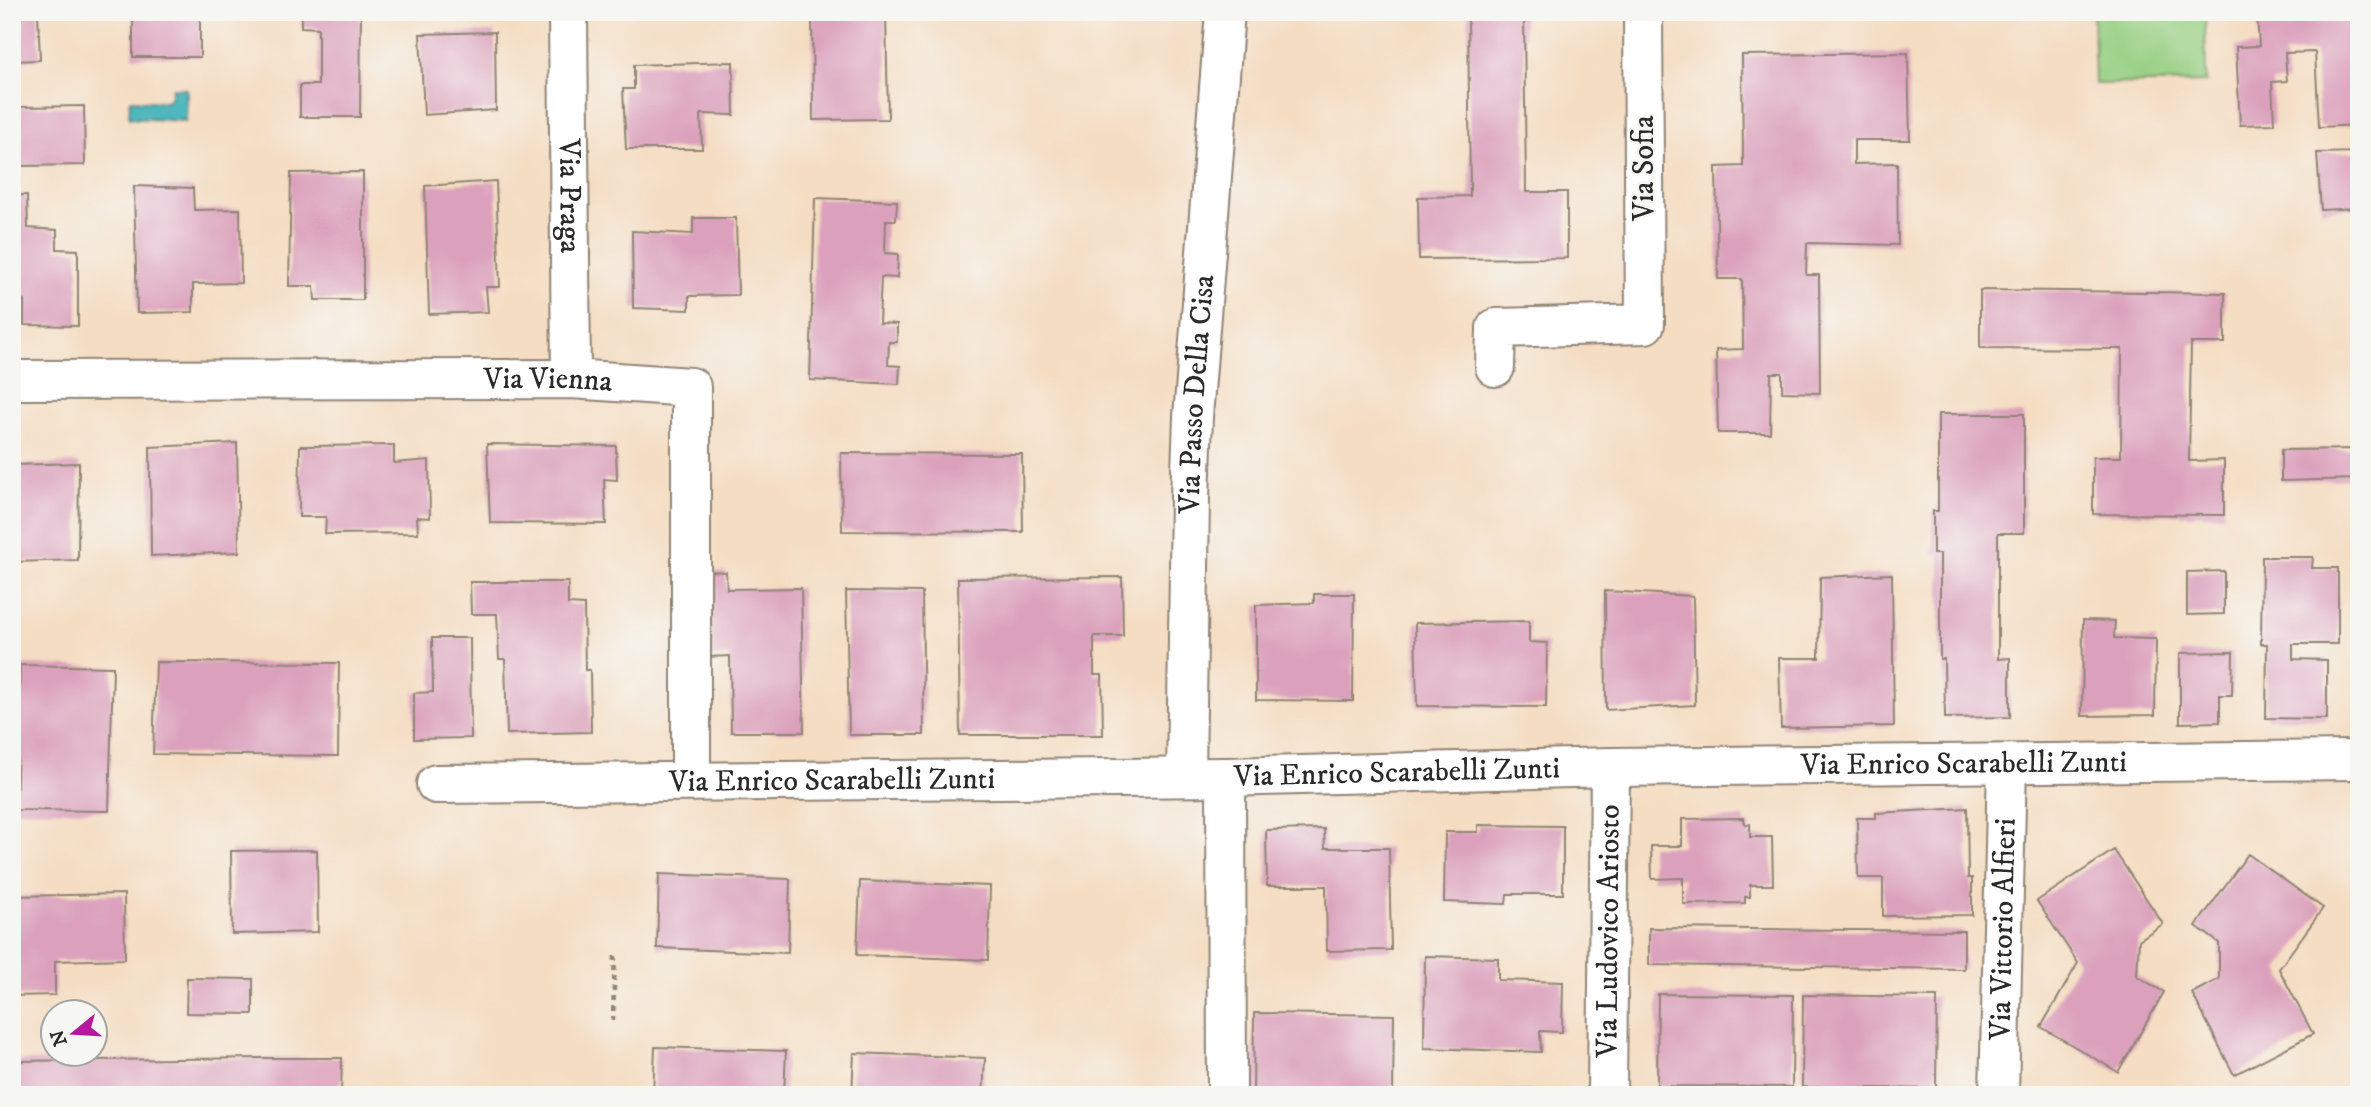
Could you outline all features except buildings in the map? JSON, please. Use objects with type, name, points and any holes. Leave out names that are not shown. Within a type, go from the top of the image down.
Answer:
[{"type":"street","name":"Via Praga","points":[[568,12],[571,379]]},
{"type":"street","name":"Via Passo Della Cisa","points":[[1186,776],[1193,417],[1225,12]]},
{"type":"street","name":"Via Sofia","points":[[1495,367],[1496,328],[1645,324],[1643,12]]},
{"type":"street","name":"Via Vienna","points":[[12,380],[571,379],[691,387],[691,780]]},
{"type":"street","name":"Via Enrico Scarabelli Zunti","points":[[436,784],[1226,777],[1610,767],[2359,760]]},
{"type":"street","name":"Via Vittorio Alfieri","points":[[2000,1095],[2007,764]]},
{"type":"street","name":"Via Ludovico Ariosto","points":[[1608,1095],[1610,767]]},
{"type":"street","points":[[1226,777],[1227,1095]]},
{"type":"path","points":[[613,1021],[615,951]]},
{"type":"green space","points":[[2093,12],[2205,12],[2206,82],[2095,84]]},
{"type":"water","points":[[172,88],[187,89],[186,121],[129,118],[130,100],[167,102]]}]
